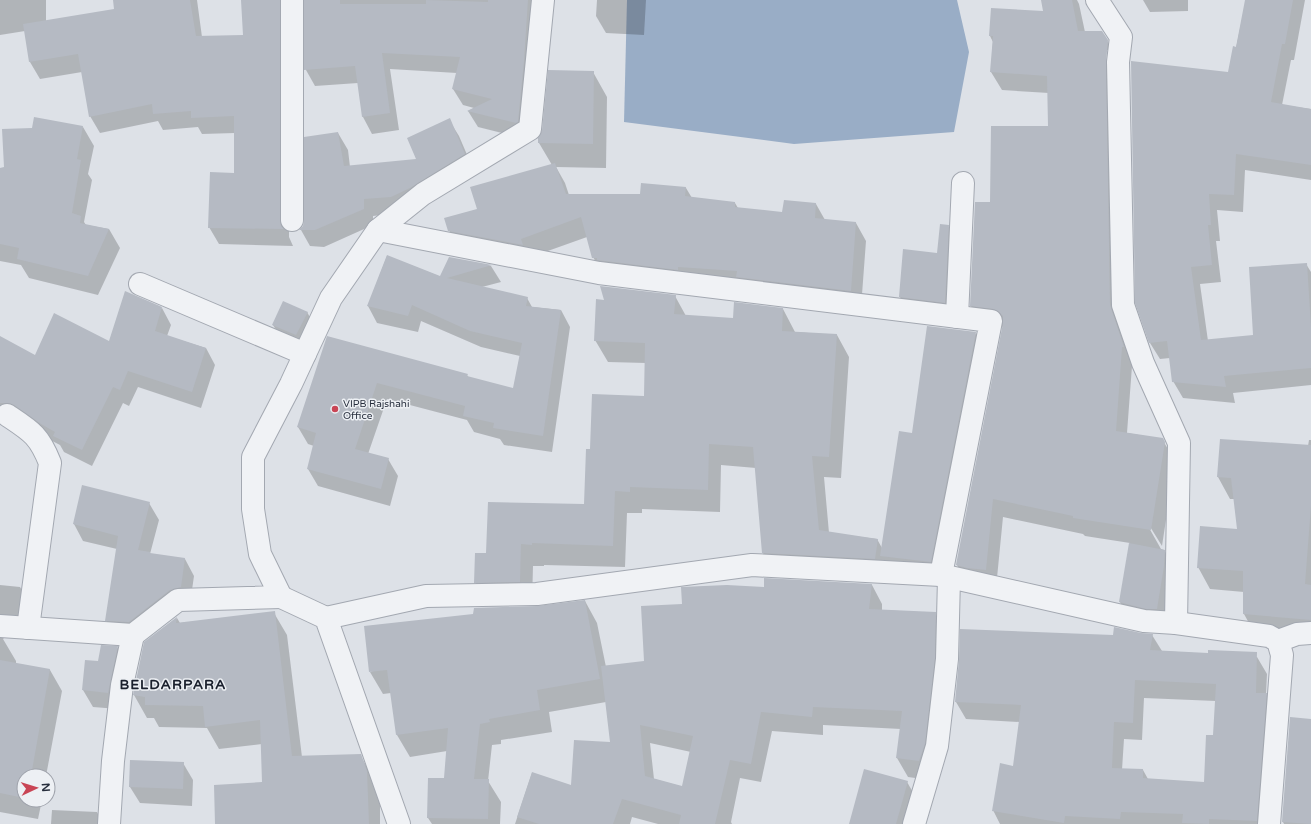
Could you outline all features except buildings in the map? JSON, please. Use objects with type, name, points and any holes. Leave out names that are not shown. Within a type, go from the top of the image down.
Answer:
[{"type":"street","points":[[292,0],[292,220]]},
{"type":"street","points":[[281,597],[260,554],[254,509],[253,457],[291,384],[331,298],[378,230],[423,194],[530,129],[543,0]]},
{"type":"street","points":[[1097,0],[1121,37],[1118,62],[1123,305],[1143,363],[1178,443],[1176,623]]},
{"type":"street","points":[[957,317],[963,183]]},
{"type":"street","points":[[378,230],[599,273],[991,321],[945,576],[947,659],[937,746],[914,824]]},
{"type":"street","points":[[140,284],[305,354]]},
{"type":"street","points":[[7,415],[32,432],[44,448],[50,463],[28,628]]},
{"type":"street","points":[[109,824],[113,761],[122,685],[133,636],[178,600],[281,597],[326,618],[426,596],[537,594],[752,564],[945,576],[1144,622],[1176,623],[1269,636],[1278,641],[1282,654],[1269,824]]},
{"type":"street","points":[[326,618],[399,824]]},
{"type":"street","points":[[0,626],[133,636]]},
{"type":"street","points":[[1278,641],[1297,634],[1311,633]]},
{"type":"water","points":[[627,0],[957,0],[969,52],[954,132],[794,144],[624,122]]},
{"type":"place","name":"VIPB Rajshahi Office","points":[[335,409]]},
{"type":"district","name":"BELDARPARA","points":[[173,684]]}]
